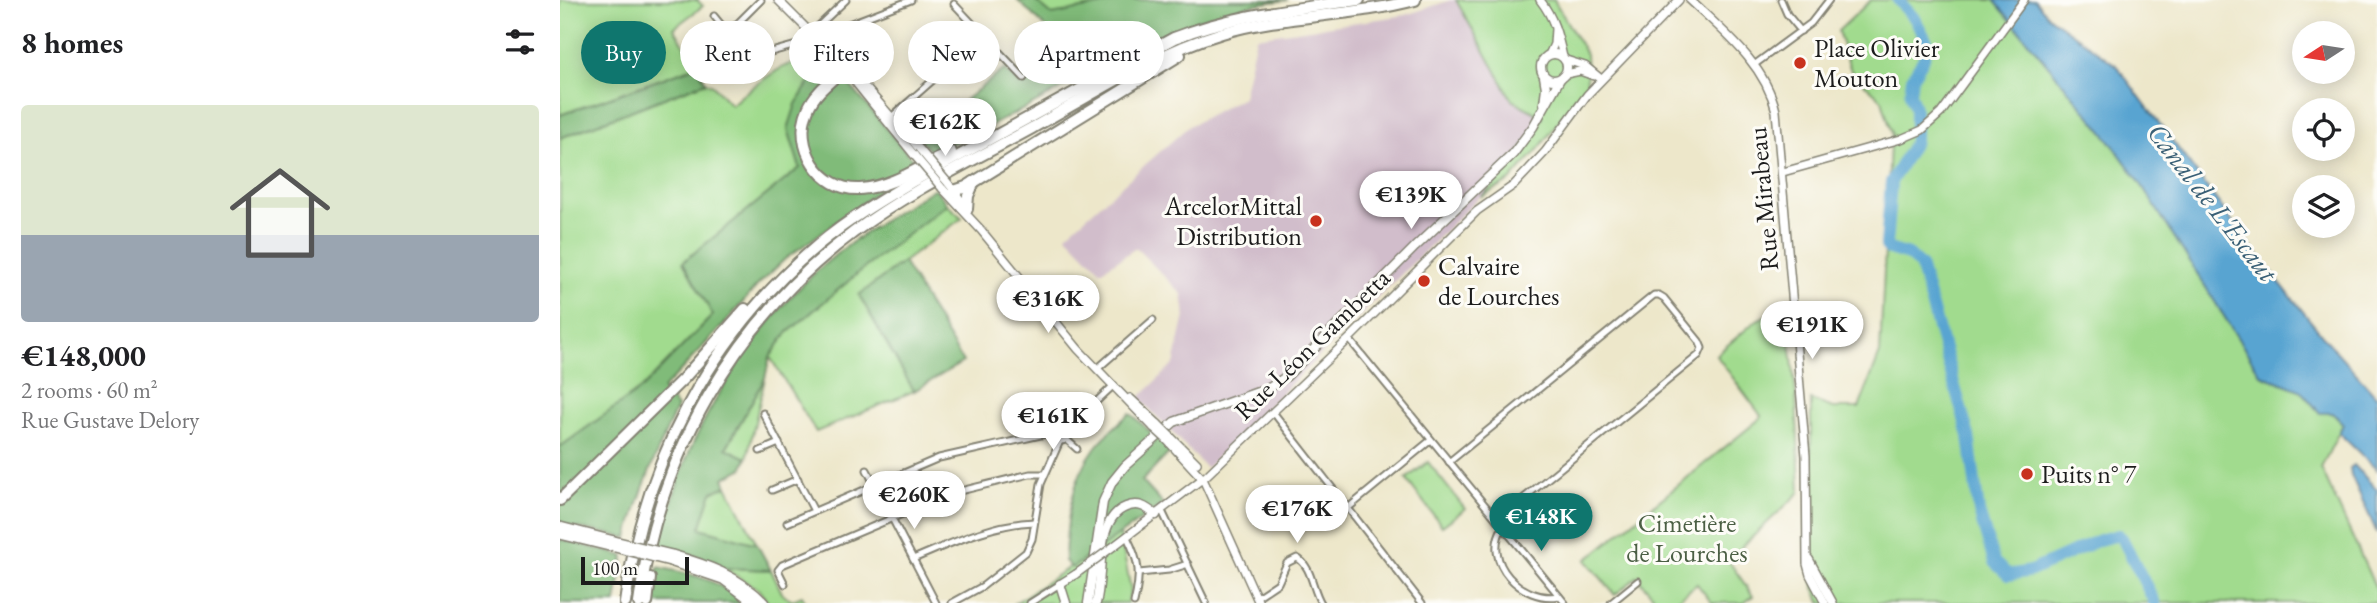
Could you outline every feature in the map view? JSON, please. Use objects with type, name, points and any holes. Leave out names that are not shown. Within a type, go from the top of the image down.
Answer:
[{"type":"highway","points":[[625,603],[632,559],[656,475],[692,396],[722,349],[774,286],[815,248],[851,220],[909,183],[1157,46],[1194,30],[1256,13],[1359,0]]},
{"type":"highway","points":[[639,603],[654,528],[666,487],[694,422],[721,374],[745,340],[772,307],[833,248],[920,190],[1159,58],[1211,36],[1265,24],[1361,11],[1415,0]]},
{"type":"highway","points":[[947,188],[974,182],[1168,62],[1198,47],[1265,24]]},
{"type":"highway","points":[[828,84],[808,109],[804,137],[808,155],[817,170],[829,182],[854,189],[878,186],[957,150],[970,150]]},
{"type":"highway","points":[[967,209],[968,196],[974,182]]},
{"type":"highway","points":[[560,500],[684,378],[764,289],[774,286]]},
{"type":"highway","points":[[647,603],[654,528]]},
{"type":"main road","points":[[1088,603],[1103,502],[1112,482],[1125,466],[1159,433],[1179,419],[1263,390],[1282,380],[1513,154],[1529,133],[1563,77],[1567,68],[1564,59],[1558,54],[1549,55],[1541,63],[1546,88],[1541,112]]},
{"type":"main road","points":[[1544,76],[1551,80],[1563,77]]},
{"type":"main road","points":[[1096,603],[1104,535],[1111,519],[1120,510],[1136,505],[1159,513]]},
{"type":"main road","points":[[560,527],[614,544]]},
{"type":"main road","points":[[560,534],[614,544],[726,574],[745,585],[764,603]]},
{"type":"main road","points":[[671,558],[723,579],[755,603]]},
{"type":"main road","points":[[1060,584],[1066,603]]},
{"type":"street","points":[[714,16],[728,33],[761,0]]},
{"type":"street","points":[[778,0],[798,21]]},
{"type":"street","points":[[824,21],[846,0]]},
{"type":"street","points":[[856,21],[911,0]]},
{"type":"street","points":[[1540,0],[1554,22],[1564,59],[1585,66],[1601,79]]},
{"type":"street","name":"Rue Léon Gambetta","points":[[1060,584],[1205,478],[1477,211],[1510,188],[1542,156],[1601,79],[1679,0]]},
{"type":"street","name":"Rue Mirabeau","points":[[1690,0],[1754,65],[1767,85],[1773,101],[1783,172],[1806,456],[1807,552],[1827,602]]},
{"type":"street","points":[[1781,0],[1787,14],[1801,31]]},
{"type":"street","points":[[1754,65],[1819,16],[1829,0]]},
{"type":"street","points":[[1783,172],[1907,137],[1922,130],[1941,113],[2024,0]]},
{"type":"street","points":[[954,4],[970,21]]},
{"type":"street","points":[[1549,55],[1555,38],[1554,22]]},
{"type":"street","points":[[1000,52],[1014,67]]},
{"type":"street","points":[[1563,77],[1583,72],[1601,79]]},
{"type":"street","points":[[858,84],[1097,369],[1205,478],[1258,600],[1275,586],[1287,563],[1297,558],[1307,567],[1321,603]]},
{"type":"street","points":[[889,118],[928,84]]},
{"type":"street","points":[[947,188],[967,209],[981,230]]},
{"type":"street","points":[[1449,462],[1651,297],[1662,296],[1702,345],[1699,355],[1497,520]]},
{"type":"street","points":[[1097,369],[1153,320]]},
{"type":"street","points":[[1349,339],[1565,603]]},
{"type":"street","points":[[952,603],[983,586],[1024,555],[1031,543],[1044,474],[1069,434],[1068,429],[1114,385]]},
{"type":"street","points":[[1273,412],[1419,602]]},
{"type":"street","points":[[763,413],[814,511]]},
{"type":"street","points":[[787,523],[944,456],[1054,432],[1059,426],[1068,429]]},
{"type":"street","points":[[1054,432],[1055,438],[1077,449]]},
{"type":"street","points":[[1348,508],[1431,440]]},
{"type":"street","points":[[760,451],[779,443]]},
{"type":"street","points":[[867,470],[936,603]]},
{"type":"street","points":[[785,584],[779,572],[782,565],[957,492],[1030,474],[1044,474]]},
{"type":"street","points":[[772,490],[798,479]]},
{"type":"street","points":[[1159,513],[1206,603]]},
{"type":"street","points":[[913,559],[972,535],[1034,522]]},
{"type":"street","points":[[1503,527],[1498,535],[1498,556],[1510,581],[1532,598],[1549,599],[1559,596]]},
{"type":"street","points":[[1127,537],[1139,573],[1133,603]]},
{"type":"street","points":[[1139,573],[1174,569],[1188,564]]},
{"type":"street","points":[[1611,603],[1638,581]]},
{"type":"street","points":[[1030,603],[1060,584]]},
{"type":"shaded area","points":[[1456,0],[1512,100],[1544,117],[1509,168],[1206,468],[1139,398],[1174,364],[1185,316],[1182,294],[1136,248],[1101,271],[1066,235],[1189,126],[1243,97],[1256,37],[1406,15]]},
{"type":"green space","points":[[560,0],[697,0],[703,6],[674,28],[680,38],[680,72],[666,77],[666,21],[581,21],[581,84],[647,84],[560,115]]},
{"type":"green space","points":[[1017,0],[1034,0],[1052,15],[1127,0],[1288,0],[1223,12],[1164,34],[1164,21],[1039,21]]},
{"type":"green space","points":[[1034,0],[1127,0],[1052,15]]},
{"type":"green space","points":[[1456,0],[1554,0],[1586,54],[1587,83],[1540,147],[1510,181],[1481,197],[1509,168],[1543,117],[1512,100]]},
{"type":"green space","points":[[1871,0],[1994,0],[2105,134],[2141,184],[2261,375],[2300,390],[2320,413],[2332,413],[2343,424],[2321,468],[2377,591],[2377,603],[1821,603],[1814,588],[1811,552],[1811,400],[1833,408],[1859,408],[1880,353],[1892,134],[1882,100],[1851,71],[1838,31]]},
{"type":"green space","points":[[789,64],[789,84],[808,84],[788,129],[800,168],[683,262],[713,315],[642,388],[560,447],[560,138],[701,84],[713,85],[731,105],[757,84],[775,84],[775,71]]},
{"type":"green space","points":[[1005,69],[1014,78],[1014,84],[1069,84],[932,153],[917,137],[986,84],[1000,84],[1000,73]]},
{"type":"green space","points":[[680,72],[680,84],[701,84],[560,138],[560,115],[647,84],[666,84],[666,77]]},
{"type":"green space","points":[[808,84],[848,84],[914,161],[859,206],[785,259],[663,389],[677,407],[643,488],[628,538],[560,524],[560,447],[642,388],[713,315],[683,262],[800,168],[788,129],[796,104]]},
{"type":"green space","points":[[935,188],[947,204],[858,273],[786,334],[770,357],[765,378],[726,448],[747,458],[742,469],[724,478],[727,486],[712,492],[700,528],[757,544],[771,570],[723,568],[714,561],[660,546],[679,478],[695,439],[721,390],[773,317],[792,295],[833,257]]},
{"type":"green space","points":[[947,204],[962,218],[859,295],[914,391],[816,432],[770,357],[786,334],[858,273]]},
{"type":"green space","points":[[903,262],[963,362],[914,391],[859,295]]},
{"type":"green space","name":"Cimetière de Lourches","points":[[1786,305],[1796,394],[1800,492],[1728,560],[1753,596],[1744,603],[1712,603],[1697,584],[1673,603],[1659,603],[1637,577],[1615,595],[1586,560],[1762,417],[1716,355],[1757,320]]},
{"type":"green space","points":[[765,378],[747,458],[726,449]]},
{"type":"green space","points":[[1130,413],[1171,451],[1142,481],[1163,504],[1072,568],[1065,561],[1067,531],[1071,502],[1080,474],[1099,443]]},
{"type":"green space","points":[[1428,462],[1465,509],[1442,526],[1406,479]]},
{"type":"green space","points":[[727,486],[757,544],[700,528],[712,492]]},
{"type":"green space","points":[[1120,534],[1131,590],[1127,603],[1015,603]]},
{"type":"green space","points":[[560,539],[624,556],[616,603],[560,603]]},
{"type":"green space","points":[[658,567],[714,583],[741,603],[651,603]]},
{"type":"green space","points":[[723,568],[771,570],[783,595],[793,600],[802,596],[806,603],[769,603],[757,588]]},
{"type":"water","name":"Canal de L'Escaut","points":[[1994,0],[2035,0],[2049,17],[2116,65],[2252,248],[2321,334],[2377,397],[2377,470],[2339,433],[2343,424],[2333,413],[2320,413],[2300,390],[2261,375],[2141,184],[2105,134]]},
{"type":"water","points":[[2354,465],[2377,490],[2377,533],[2351,475],[2350,468]]},
{"type":"waterway","points":[[1898,0],[1915,19],[1927,41],[1924,58],[1912,78],[1910,93],[1915,108],[1915,141],[1891,182],[1886,246],[1908,255],[1920,265],[1969,436],[1979,512],[1994,562],[2008,575],[2031,571],[2099,540],[2118,535],[2155,603]]},
{"type":"place","name":"Place Olivier Mouton","points":[[1800,63]]},
{"type":"place","name":"ArcelorMittal Distribution","points":[[1316,221]]},
{"type":"place","name":"Calvaire de Lourches","points":[[1424,281]]},
{"type":"place","name":"Puits n° 7","points":[[2027,474]]}]
